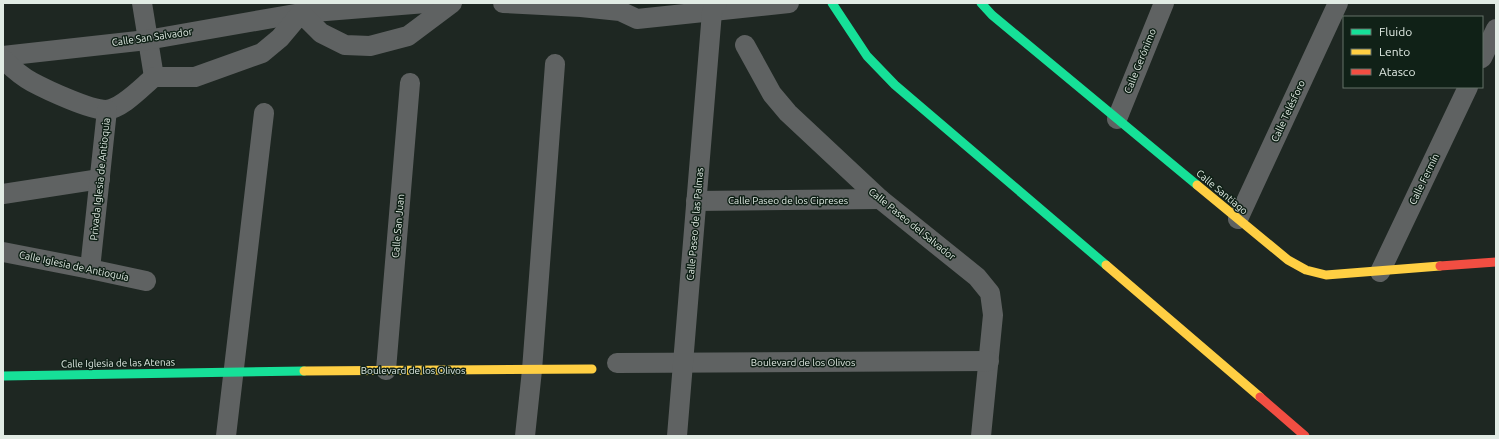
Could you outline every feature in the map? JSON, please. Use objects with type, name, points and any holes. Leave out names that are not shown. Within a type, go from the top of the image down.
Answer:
[{"type":"street","points":[[142,3],[154,77]]},
{"type":"street","name":"Calle San Salvador","points":[[3,56],[147,40],[300,8],[426,3]]},
{"type":"street","points":[[107,110],[121,105],[154,77],[195,77],[262,53],[280,38],[300,8],[321,33],[345,45],[370,46],[408,36],[452,3]]},
{"type":"street","points":[[502,3],[581,7],[618,7],[637,19],[681,9],[789,3]]},
{"type":"street","points":[[832,3],[867,56],[895,85],[1305,436]]},
{"type":"street","name":"Calle Santiago","points":[[981,3],[992,15],[1238,220],[1288,260],[1306,270],[1326,275],[1496,262]]},
{"type":"street","name":"Calle Gerónimo","points":[[1116,119],[1164,3]]},
{"type":"street","name":"Calle Telésforo","points":[[1238,220],[1338,3]]},
{"type":"street","name":"Calle Paseo de las Palmas","points":[[677,436],[696,201],[714,8]]},
{"type":"street","points":[[1483,56],[1496,29]]},
{"type":"street","name":"Calle Paseo del Salvador","points":[[745,44],[772,94],[788,113],[880,200],[976,277],[990,293],[994,315],[981,436]]},
{"type":"street","name":"Privada Iglesia de Antioquia","points":[[3,59],[16,71],[32,82],[85,106],[107,110],[90,269]]},
{"type":"street","points":[[525,436],[532,370],[555,64]]},
{"type":"street","name":"Calle San Juan","points":[[386,370],[410,83]]},
{"type":"street","name":"Calle Fermín","points":[[1380,272],[1468,88]]},
{"type":"street","points":[[226,436],[264,112]]},
{"type":"street","points":[[3,194],[100,179]]},
{"type":"street","name":"Calle Paseo de los Cipreses","points":[[696,201],[880,200]]},
{"type":"street","name":"Calle Iglesia de Antioquía","points":[[3,252],[146,281]]},
{"type":"street","name":"Boulevard de los Olivos","points":[[617,363],[989,361]]},
{"type":"street","name":"Boulevard de los Olivos","points":[[233,373],[386,370],[592,370]]},
{"type":"street","name":"Calle Iglesia de las Atenas","points":[[3,376],[233,373]]},
{"type":"traffic: fast","points":[[832,3],[867,56],[895,85],[1106,265]]},
{"type":"traffic: fast","points":[[981,3],[992,15],[1197,185]]},
{"type":"traffic: fast","points":[[3,376],[304,371]]},
{"type":"traffic: slow","points":[[1197,185],[1288,260],[1306,270],[1326,275],[1440,266]]},
{"type":"traffic: slow","points":[[1106,265],[1260,397]]},
{"type":"traffic: slow","points":[[304,371],[592,369]]},
{"type":"traffic: jam","points":[[1440,266],[1496,262]]},
{"type":"traffic: jam","points":[[1260,397],[1305,436]]}]
